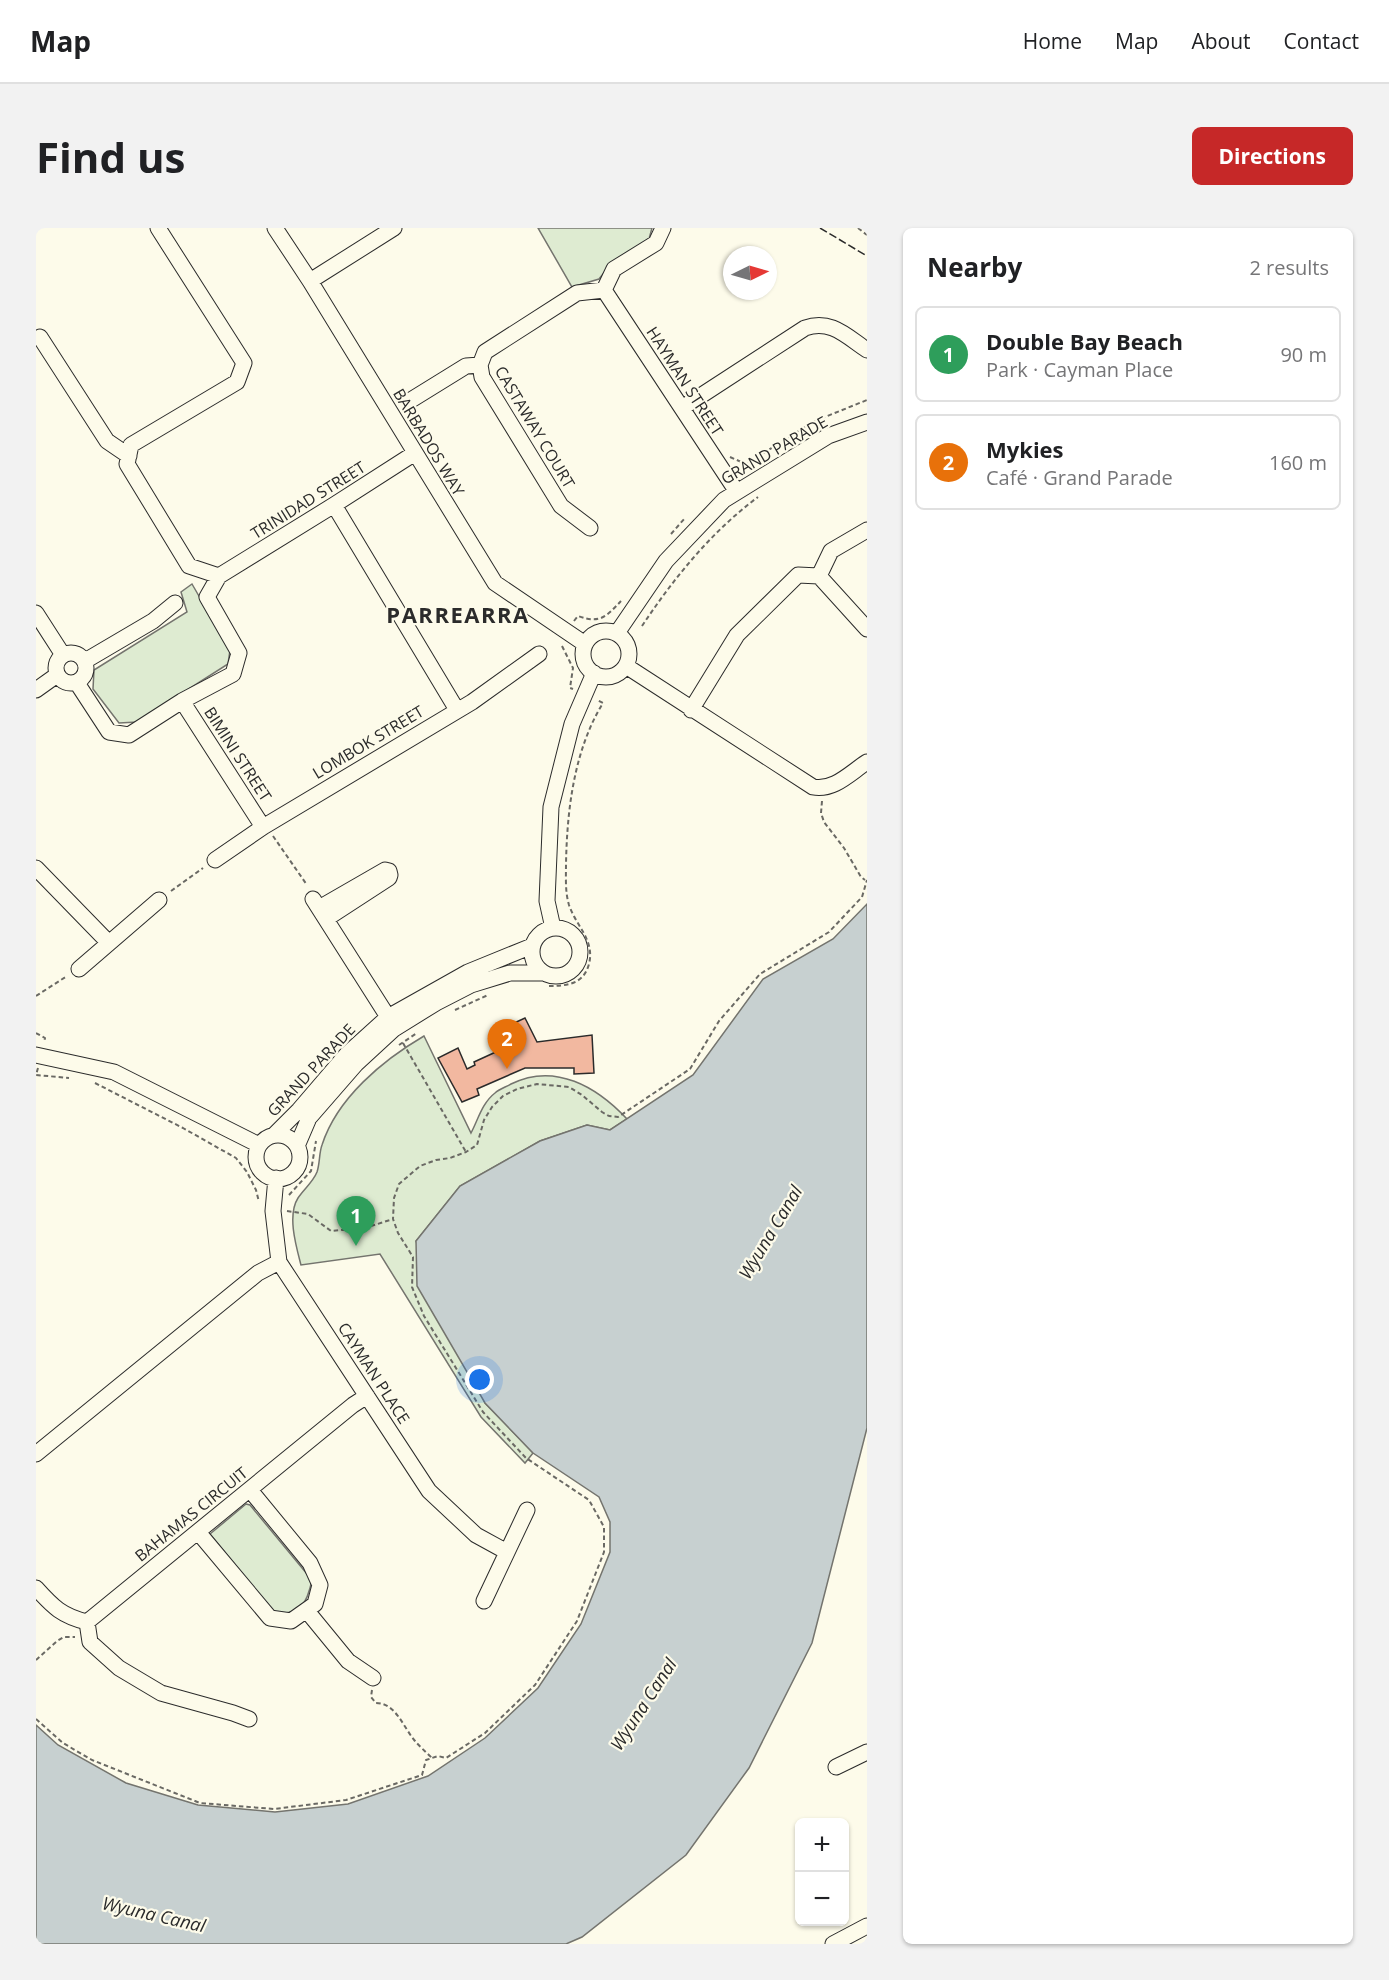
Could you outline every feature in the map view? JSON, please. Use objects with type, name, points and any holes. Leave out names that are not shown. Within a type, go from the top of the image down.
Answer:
[{"type":"street","points":[[77,683],[109,732],[129,735],[182,701],[233,674],[239,653],[207,597],[219,576],[189,566],[127,464],[131,445],[237,382],[244,363],[158,228]]},
{"type":"street","name":"BARBADOS WAY","points":[[275,228],[310,281],[495,583],[585,644]]},
{"type":"street","points":[[310,281],[394,228]]},
{"type":"street","points":[[411,400],[466,366],[480,365],[485,352],[577,293],[604,290],[614,269],[656,243],[663,228]]},
{"type":"street","name":"HAYMAN STREET","points":[[604,290],[737,492]]},
{"type":"street","points":[[682,408],[805,328],[815,325],[835,328],[867,350]]},
{"type":"street","points":[[40,336],[107,441],[129,456]]},
{"type":"street","name":"CASTAWAY COURT","points":[[480,365],[482,376],[561,506],[590,528]]},
{"type":"street","name":"GRAND PARADE","points":[[617,633],[666,561],[724,500],[828,436],[867,422]]},
{"type":"street","name":"TRINIDAD STREET","points":[[219,576],[334,506],[415,453]]},
{"type":"street","points":[[334,506],[457,710]]},
{"type":"street","points":[[819,576],[831,551],[867,530]]},
{"type":"street","points":[[691,710],[737,635],[798,575],[819,576],[867,629]]},
{"type":"street","points":[[85,661],[153,621],[175,603]]},
{"type":"street","points":[[36,613],[63,655]]},
{"type":"street","points":[[603,631],[617,633],[623,638],[629,652],[626,666],[621,672],[608,677],[594,673],[589,669],[583,657],[585,644],[589,638],[603,631]]},
{"type":"street","points":[[75,653],[85,661],[86,674],[77,683],[65,683],[57,675],[56,665],[63,655],[75,653]]},
{"type":"street","name":"LOMBOK STREET","points":[[215,860],[263,827],[472,702],[539,654]]},
{"type":"street","points":[[626,666],[813,788],[831,787],[867,762]]},
{"type":"street","points":[[554,928],[547,901],[551,807],[572,723],[594,673]]},
{"type":"street","points":[[36,690],[57,675]]},
{"type":"street","name":"BIMINI STREET","points":[[182,701],[263,827]]},
{"type":"street","points":[[36,868],[108,942]]},
{"type":"street","points":[[80,969],[108,942],[159,900]]},
{"type":"street","points":[[319,908],[388,1017]]},
{"type":"street","points":[[554,928],[569,932],[575,938],[580,954],[578,962],[567,974],[551,976],[543,973],[534,961],[532,946],[540,934],[554,928]]},
{"type":"street","name":"GRAND PARADE","points":[[274,1135],[346,1054],[388,1017],[468,972],[532,946]]},
{"type":"street","name":"GRAND PARADE","points":[[297,1146],[309,1118],[356,1064],[394,1029],[471,985],[510,972],[543,973]]},
{"type":"street","points":[[36,1055],[114,1072],[259,1145]]},
{"type":"street","points":[[274,1135],[287,1137],[297,1146],[300,1157],[296,1169],[287,1176],[276,1178],[263,1172],[258,1166],[256,1152],[259,1145],[274,1135]]},
{"type":"street","name":"CAYMAN PLACE","points":[[276,1178],[273,1211],[279,1262],[429,1491],[476,1535],[507,1552]]},
{"type":"street","points":[[38,1447],[258,1273],[279,1262]]},
{"type":"street","name":"BAHAMAS CIRCUIT","points":[[87,1622],[367,1396]]},
{"type":"street","points":[[198,1532],[270,1618],[291,1621],[307,1611],[315,1604],[320,1585],[310,1563],[250,1490]]},
{"type":"street","points":[[484,1601],[527,1510]]},
{"type":"street","points":[[36,1588],[56,1609],[71,1618],[87,1622],[90,1642],[119,1668],[161,1693],[249,1719]]},
{"type":"street","points":[[307,1611],[348,1661],[373,1678]]},
{"type":"street","points":[[836,1767],[867,1752]]},
{"type":"street","points":[[833,1944],[867,1926]]},
{"type":"path","points":[[858,228],[867,235]]},
{"type":"path","points":[[642,626],[696,554],[728,522],[764,492]]},
{"type":"path","points":[[36,1719],[63,1743],[92,1760],[200,1803],[274,1809],[346,1800],[422,1775],[426,1760],[438,1756],[446,1758],[485,1733],[535,1685],[577,1621],[604,1552],[604,1527],[589,1500],[526,1458],[483,1412],[424,1316],[412,1287],[413,1257],[398,1233],[393,1219],[394,1198],[399,1184],[420,1166],[450,1158],[477,1145],[484,1120],[492,1107],[503,1096],[517,1089],[537,1084],[569,1087],[602,1112],[618,1118],[690,1069],[719,1021],[760,974],[829,932],[862,897],[866,880],[861,877],[844,848],[824,822],[821,813],[822,789]]},
{"type":"path","points":[[263,827],[274,838],[319,908]]},
{"type":"path","points":[[159,900],[215,860]]},
{"type":"path","points":[[36,996],[80,969]]},
{"type":"path","points":[[402,1042],[466,1152]]},
{"type":"path","points":[[286,1211],[308,1214],[331,1231],[365,1228],[393,1219]]},
{"type":"path","points":[[36,1660],[64,1637],[71,1638],[81,1635],[87,1622]]},
{"type":"path","points":[[373,1678],[372,1697],[376,1703],[383,1703],[391,1708],[414,1740],[432,1758]]},
{"type":"green space","points":[[538,228],[652,228],[649,239],[611,264],[599,279],[572,287]]},
{"type":"green space","points":[[192,584],[230,650],[228,664],[137,722],[119,723],[93,689],[94,670],[187,612],[181,592]]},
{"type":"green space","points":[[424,1036],[471,1133],[484,1107],[497,1092],[527,1078],[543,1076],[559,1077],[589,1088],[627,1119],[610,1130],[587,1125],[540,1141],[460,1186],[416,1241],[485,1403],[533,1453],[525,1463],[481,1417],[380,1254],[301,1265],[297,1249],[293,1222],[295,1205],[317,1172],[322,1145],[338,1112],[363,1082],[393,1057]]},
{"type":"green space","points":[[246,1504],[250,1505],[312,1580],[305,1601],[297,1610],[275,1614],[210,1534]]},
{"type":"water","name":"Wyuna Canal","points":[[867,904],[867,1428],[812,1643],[749,1768],[686,1855],[582,1937],[566,1944],[36,1944],[36,1725],[58,1745],[126,1783],[198,1805],[275,1812],[348,1804],[428,1776],[485,1738],[538,1688],[581,1624],[610,1552],[610,1522],[599,1497],[533,1453],[485,1403],[417,1286],[416,1241],[460,1186],[540,1141],[587,1125],[610,1130],[693,1075],[763,979],[833,939]]},
{"type":"building","points":[[525,1018],[537,1042],[592,1035],[594,1073],[574,1074],[574,1068],[525,1068],[477,1089],[479,1095],[462,1102],[438,1058],[458,1048],[467,1069],[475,1065],[474,1062],[498,1051],[501,1055],[508,1052],[499,1030]]},
{"type":"fence","points":[[820,228],[867,256]]},
{"type":"place","name":"Mykies","points":[[507,1069]]},
{"type":"place","name":"Double Bay Beach","points":[[356,1246]]},
{"type":"district","name":"PARREARRA","points":[[458,614]]}]
